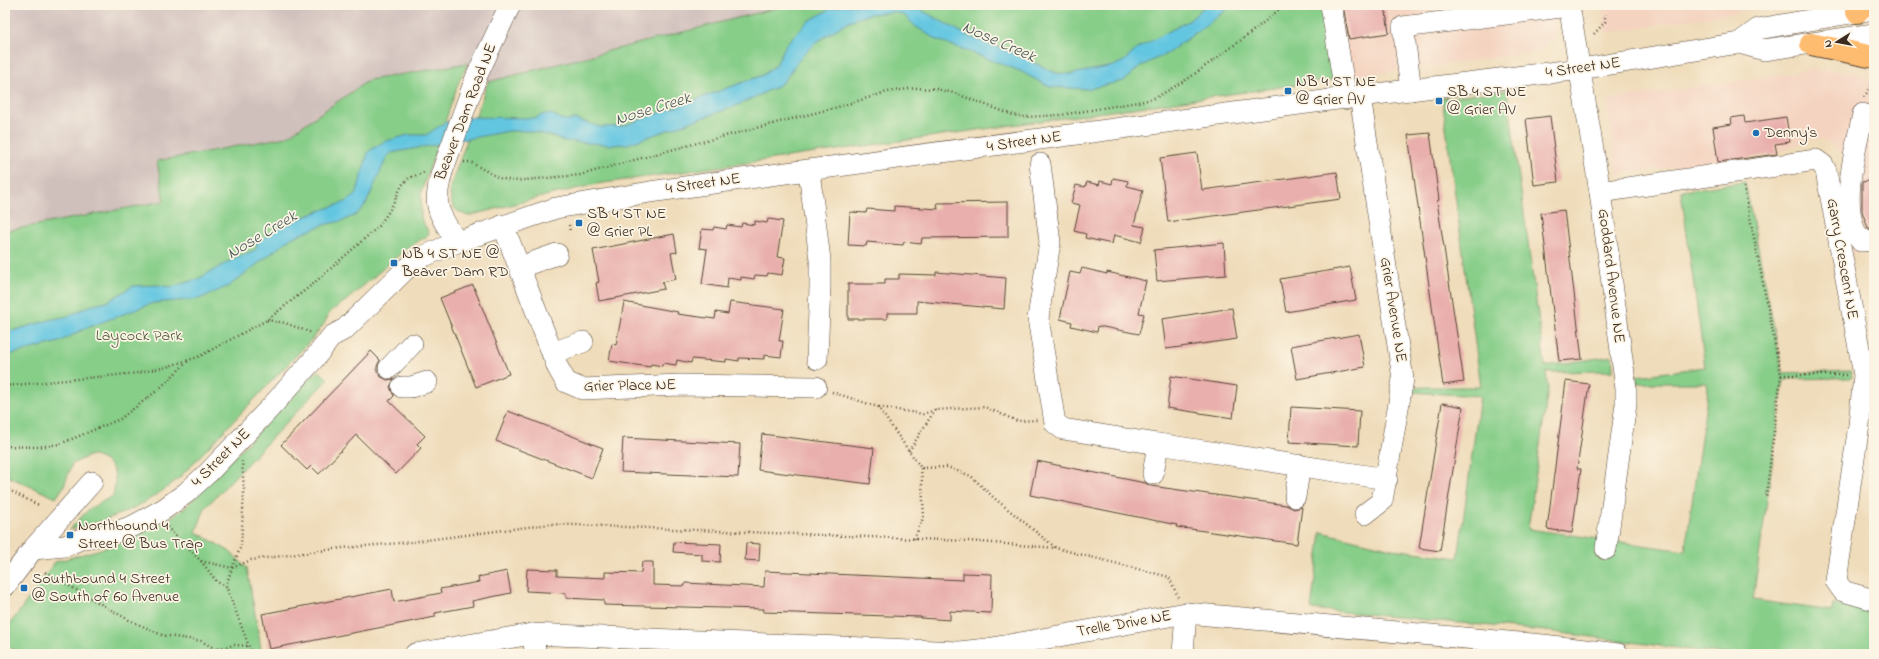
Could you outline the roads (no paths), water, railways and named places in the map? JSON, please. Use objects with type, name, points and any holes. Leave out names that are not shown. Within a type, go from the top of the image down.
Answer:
[{"type":"main road","points":[[1811,44],[1874,57]]},
{"type":"street","name":"Beaver Dam Road NE","points":[[457,242],[440,216],[437,205],[437,191],[442,172],[477,75],[510,5]]},
{"type":"street","name":"Grier Avenue NE","points":[[1331,5],[1353,98],[1403,379],[1382,501],[1365,514]]},
{"type":"street","name":"Goddard Avenue NE","points":[[1569,6],[1581,69],[1600,192],[1626,389],[1626,404],[1606,549]]},
{"type":"street","points":[[1411,90],[1403,27],[1569,6]]},
{"type":"street","name":"4 Street NE","points":[[1739,43],[1758,28],[1865,9]]},
{"type":"street","name":"4 Street NE","points":[[33,549],[65,546],[83,538],[111,534],[135,525],[156,514],[186,494],[241,439],[313,360],[332,336],[345,329],[405,270],[422,257],[457,242],[556,208],[605,199],[810,171],[1411,90],[1581,69],[1739,43],[1764,50],[1874,34]]},
{"type":"street","points":[[1862,107],[1848,195],[1855,233],[1861,241],[1874,240]]},
{"type":"street","name":"Garry Crescent NE","points":[[1600,192],[1816,160],[1823,165],[1826,171],[1864,376],[1866,424],[1836,581],[1843,591],[1874,600]]},
{"type":"street","points":[[1040,164],[1050,242],[1038,318],[1054,421],[1062,429],[1387,479]]},
{"type":"street","points":[[810,171],[820,260],[817,359]]},
{"type":"street","name":"Grier Place NE","points":[[503,225],[558,368],[566,382],[582,389],[680,385],[816,387]]},
{"type":"street","points":[[520,267],[557,254]]},
{"type":"street","points":[[552,353],[583,342]]},
{"type":"street","points":[[389,368],[412,344]]},
{"type":"street","points":[[402,387],[411,387],[427,382]]},
{"type":"street","points":[[1153,474],[1158,444]]},
{"type":"street","points":[[1295,497],[1300,465]]},
{"type":"street","points":[[5,586],[33,549],[92,482]]},
{"type":"street","points":[[1183,654],[1186,613]]},
{"type":"street","name":"Trelle Drive NE","points":[[424,653],[532,634],[987,652],[1186,613],[1542,649],[1618,654]]},
{"type":"street","points":[[532,634],[536,654]]},
{"type":"water","points":[[844,5],[912,5],[970,37],[1007,50],[1056,73],[1071,74],[1113,66],[1124,61],[1138,48],[1190,20],[1206,5],[1233,5],[1168,53],[1139,67],[1124,81],[1087,89],[1050,87],[1020,71],[935,39],[915,26],[905,16],[895,12],[870,14],[849,21],[817,42],[801,57],[784,81],[778,86],[736,106],[628,144],[611,145],[564,141],[555,137],[529,131],[509,131],[391,153],[387,157],[366,204],[356,215],[342,221],[323,225],[291,238],[229,286],[199,299],[153,303],[84,329],[59,342],[5,356],[5,333],[49,320],[69,316],[89,306],[107,302],[133,286],[157,285],[171,287],[198,279],[235,258],[255,250],[257,248],[256,244],[246,245],[252,242],[257,243],[276,229],[316,212],[346,202],[356,195],[368,152],[383,142],[408,135],[426,135],[444,123],[464,117],[536,118],[544,114],[551,114],[561,119],[569,121],[574,119],[601,127],[623,126],[763,75],[776,65],[786,44],[807,22],[832,8]]},
{"type":"place","name":"NB 4 ST NE @ Grier AV","points":[[1288,91]]},
{"type":"place","name":"SB 4 ST NE @ Grier AV","points":[[1439,101]]},
{"type":"place","name":"Denny's","points":[[1756,133]]},
{"type":"place","name":"SB 4 ST NE @ Grier PL","points":[[579,223]]},
{"type":"place","name":"NB 4 ST NE @ Beaver Dam RD","points":[[394,263]]},
{"type":"place","name":"Northbound 4 Street @ Bus Trap","points":[[70,535]]},
{"type":"place","name":"Southbound 4 Street @ South of 60 Avenue","points":[[24,588]]},
{"type":"water label","name":"Nose Creek","points":[[999,42]]},
{"type":"water label","name":"Nose Creek","points":[[653,109]]},
{"type":"water label","name":"Nose Creek","points":[[262,235]]},
{"type":"park label","name":"Laycock Park","points":[[139,336]]}]
